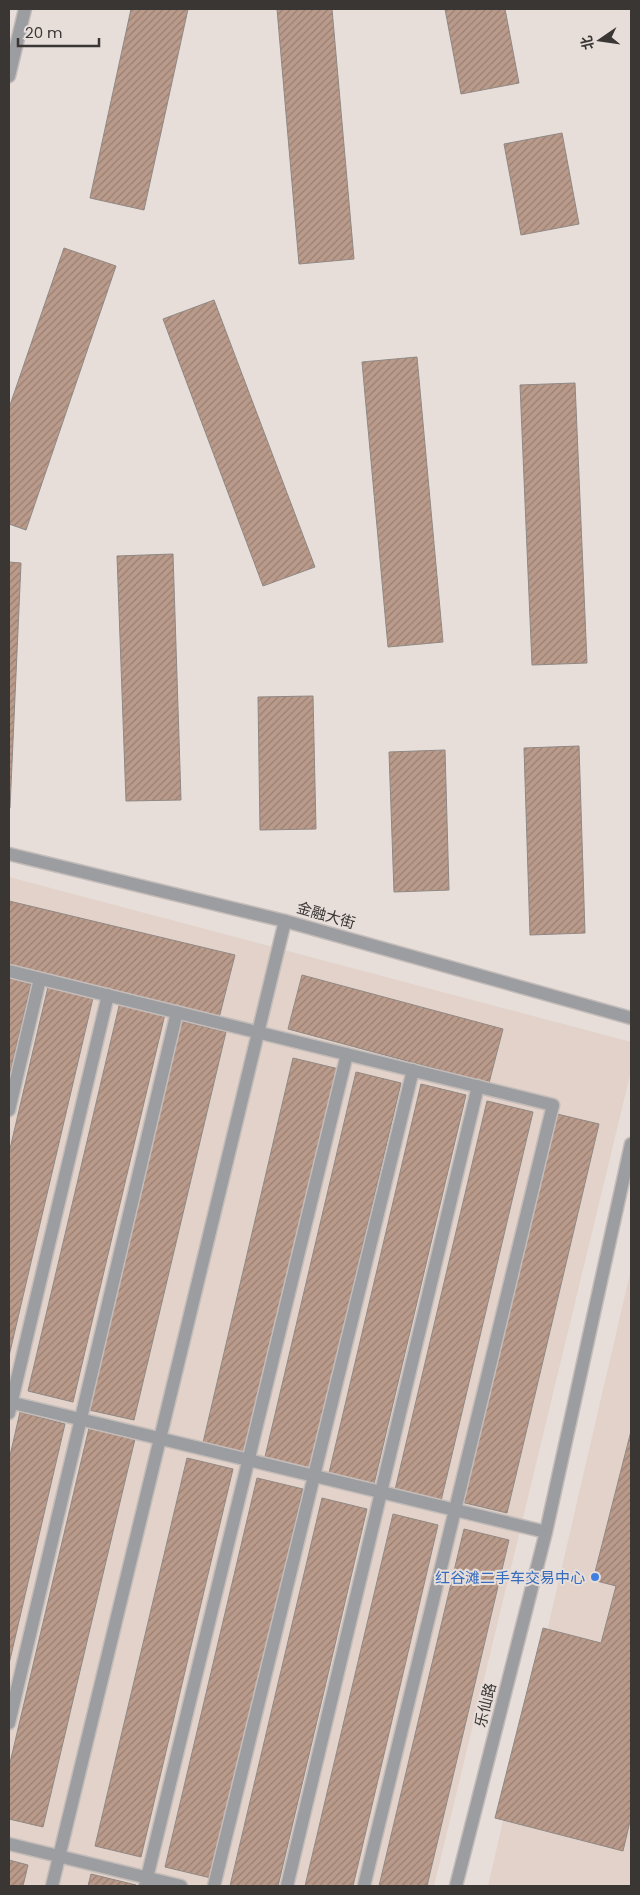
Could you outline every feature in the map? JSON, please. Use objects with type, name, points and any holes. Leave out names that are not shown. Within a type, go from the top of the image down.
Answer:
[{"type":"street","points":[[9,76],[26,9]]},
{"type":"street","name":"金融大街","points":[[9,854],[285,920],[631,1018]]},
{"type":"street","points":[[52,1886],[285,920]]},
{"type":"street","points":[[9,971],[554,1105],[364,1886]]},
{"type":"street","points":[[9,1110],[40,979]]},
{"type":"street","points":[[108,995],[10,1406],[80,1420],[546,1532]]},
{"type":"street","points":[[9,1723],[177,1012]]},
{"type":"street","points":[[146,1882],[347,1054]]},
{"type":"street","points":[[214,1886],[413,1070]]},
{"type":"street","points":[[287,1886],[478,1086]]},
{"type":"street","name":"乐仙路","points":[[456,1886],[546,1532],[631,1144]]},
{"type":"street","points":[[9,1844],[59,1856],[146,1882],[181,1886]]},
{"type":"shaded area","points":[[9,877],[631,1042],[631,1071],[434,1886],[9,1886]]},
{"type":"shaded area","name":"红谷滩二手车交易中心","points":[[631,1269],[631,1886],[488,1886]]},
{"type":"building","points":[[131,9],[188,9],[144,210],[90,198]]},
{"type":"building","points":[[277,9],[332,9],[354,259],[299,264]]},
{"type":"building","points":[[445,9],[505,9],[519,83],[461,94]]},
{"type":"building","points":[[562,133],[579,224],[521,235],[504,144]]},
{"type":"building","points":[[64,248],[116,266],[26,530],[9,524],[9,408]]},
{"type":"building","points":[[214,300],[315,567],[263,586],[163,319]]},
{"type":"building","points":[[417,357],[443,642],[388,647],[362,362]]},
{"type":"building","points":[[575,383],[587,663],[532,665],[520,385]]},
{"type":"building","points":[[173,554],[181,800],[126,801],[117,556]]},
{"type":"building","points":[[9,562],[21,563],[10,808],[9,808]]},
{"type":"building","points":[[313,696],[316,829],[260,830],[258,697]]},
{"type":"building","points":[[579,746],[585,933],[530,935],[524,748]]},
{"type":"building","points":[[445,750],[449,890],[394,892],[389,752]]},
{"type":"building","points":[[9,901],[235,955],[219,1018],[9,968]]},
{"type":"building","points":[[302,975],[503,1029],[489,1083],[288,1029]]},
{"type":"building","points":[[9,978],[31,984],[9,1078]]},
{"type":"building","points":[[48,987],[93,998],[9,1356],[9,1153]]},
{"type":"building","points":[[120,1002],[165,1014],[73,1402],[28,1391]]},
{"type":"building","points":[[181,1021],[226,1032],[134,1420],[89,1410]]},
{"type":"building","points":[[293,1058],[339,1069],[247,1458],[202,1447]]},
{"type":"building","points":[[356,1072],[401,1083],[309,1472],[264,1461]]},
{"type":"building","points":[[421,1084],[466,1095],[374,1484],[329,1473]]},
{"type":"building","points":[[487,1101],[533,1112],[441,1501],[395,1490]]},
{"type":"building","points":[[553,1113],[599,1124],[507,1513],[461,1502]]},
{"type":"building","points":[[20,1412],[65,1424],[9,1664],[9,1460]]},
{"type":"building","points":[[89,1428],[135,1439],[43,1827],[9,1819],[9,1767]]},
{"type":"building","points":[[631,1431],[631,1817],[623,1851],[495,1818],[543,1628],[601,1643],[616,1586],[593,1580]]},
{"type":"building","points":[[187,1458],[233,1469],[141,1857],[95,1846]]},
{"type":"building","points":[[257,1478],[303,1489],[211,1878],[165,1867]]},
{"type":"building","points":[[322,1498],[367,1509],[278,1886],[230,1886]]},
{"type":"building","points":[[393,1514],[438,1525],[353,1886],[305,1886]]},
{"type":"building","points":[[464,1529],[509,1540],[427,1886],[379,1886]]},
{"type":"building","points":[[9,1860],[28,1865],[23,1886],[9,1886]]},
{"type":"building","points":[[91,1874],[136,1885],[136,1886],[88,1886]]},
{"type":"place","name":"红谷滩二手车交易中心","points":[[595,1577]]}]
